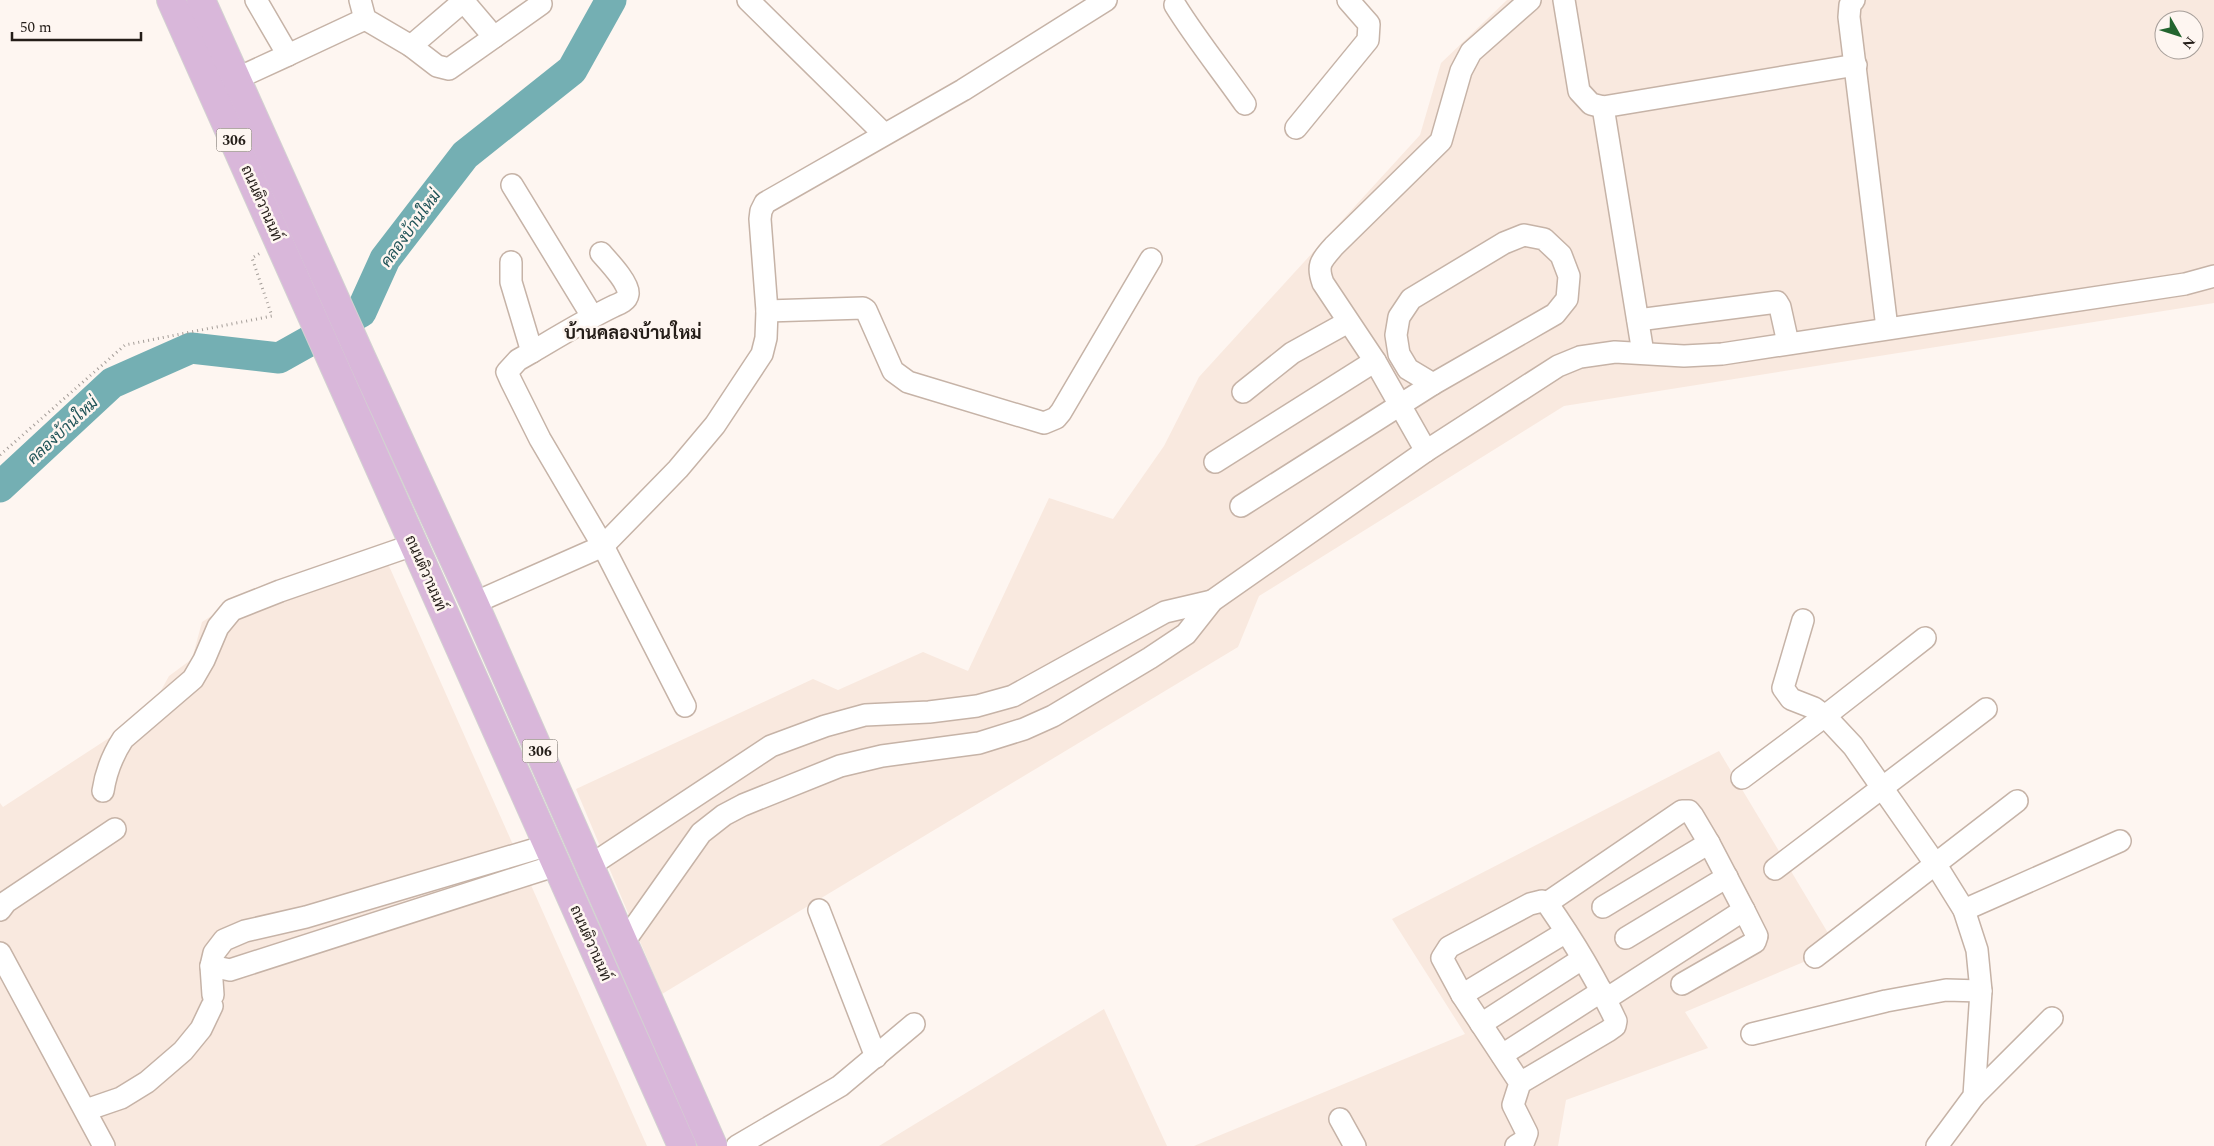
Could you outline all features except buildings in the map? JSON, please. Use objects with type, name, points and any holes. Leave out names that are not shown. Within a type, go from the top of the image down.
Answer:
[{"type":"main road","name":"ถนนติวานนท์","points":[[170,0],[298,281],[682,1146]]},
{"type":"main road","name":"ถนนติวานนท์","points":[[201,0],[238,78],[362,359],[474,603],[591,865],[713,1146]]},
{"type":"street","points":[[256,0],[288,55]]},
{"type":"street","points":[[748,0],[884,134]]},
{"type":"street","points":[[474,603],[603,546],[678,468],[715,425],[762,354],[766,338],[767,312],[760,219],[760,211],[765,203],[962,90],[1106,0]]},
{"type":"street","points":[[1426,451],[1375,361],[1323,283],[1319,271],[1321,261],[1440,141],[1461,71],[1471,52],[1530,0]]},
{"type":"street","points":[[1564,0],[1579,91],[1591,104],[1603,107],[1856,65]]},
{"type":"street","points":[[1854,0],[1850,5],[1849,17],[1887,328]]},
{"type":"street","points":[[1296,128],[1368,40],[1369,24],[1350,2]]},
{"type":"street","points":[[411,46],[460,5],[465,3],[494,37]]},
{"type":"street","points":[[238,78],[288,55],[363,10],[437,66],[449,69],[454,68],[540,4]]},
{"type":"street","points":[[1175,5],[1196,38],[1245,104]]},
{"type":"street","points":[[1603,107],[1643,353]]},
{"type":"street","points":[[512,185],[592,316]]},
{"type":"street","points":[[1241,506],[1433,384],[1555,314],[1567,299],[1569,276],[1561,255],[1544,239],[1524,235],[1504,242],[1411,300],[1399,317],[1396,335],[1399,354],[1408,369],[1433,384]]},
{"type":"street","points":[[601,253],[626,284],[629,292],[628,297],[621,303],[592,316],[518,360],[507,372],[540,439],[603,546],[685,706]]},
{"type":"street","points":[[767,312],[863,308],[866,310],[893,371],[908,382],[1044,423],[1056,418],[1061,412],[1151,260]]},
{"type":"street","points":[[511,262],[512,282],[532,352]]},
{"type":"street","points":[[624,942],[701,833],[724,815],[743,805],[840,766],[882,756],[979,743],[1024,729],[1061,712],[1186,634],[1212,601],[1426,451],[1558,366],[1580,357],[1616,352],[1684,356],[1722,354],[2185,284],[2214,276]]},
{"type":"street","points":[[1638,320],[1777,302],[1780,307],[1788,343]]},
{"type":"street","points":[[1243,392],[1292,354],[1348,322]]},
{"type":"street","points":[[1216,462],[1375,361]]},
{"type":"street","points":[[1386,383],[1408,369]]},
{"type":"street","points":[[103,791],[106,772],[115,751],[123,739],[192,679],[204,660],[218,626],[232,610],[280,591],[414,545]]},
{"type":"street","points":[[591,865],[771,746],[825,726],[865,715],[929,712],[977,706],[1013,696],[1166,612],[1212,601]]},
{"type":"street","points":[[1803,620],[1783,688],[1791,699],[1814,708],[1825,716],[1853,746],[1936,865],[1964,910],[1977,950],[1981,991],[1974,1096]]},
{"type":"street","points":[[1742,778],[1925,638]]},
{"type":"street","points":[[1775,869],[1986,709]]},
{"type":"street","points":[[710,785],[724,815]]},
{"type":"street","points":[[1815,957],[2017,801]]},
{"type":"street","points":[[1546,903],[1682,811],[1688,811],[1693,816],[1728,877],[1757,936],[1755,942],[1682,984]]},
{"type":"street","points":[[0,910],[6,902],[115,829]]},
{"type":"street","points":[[1964,910],[2120,841]]},
{"type":"street","points":[[1603,907],[1709,843]]},
{"type":"street","points":[[210,966],[230,970],[552,855]]},
{"type":"street","points":[[86,1110],[121,1098],[147,1082],[182,1051],[201,1029],[213,1000],[210,966],[214,953],[224,940],[245,931],[552,855]]},
{"type":"street","points":[[1626,938],[1728,877]]},
{"type":"street","points":[[1516,1146],[1524,1141],[1528,1133],[1513,1105],[1520,1083],[1614,1026],[1616,1021],[1604,995],[1566,932],[1546,903],[1542,901],[1530,904],[1449,947],[1442,958],[1462,995],[1520,1083]]},
{"type":"street","points":[[819,910],[876,1057]]},
{"type":"street","points":[[1502,1055],[1744,910]]},
{"type":"street","points":[[1462,995],[1566,932]]},
{"type":"street","points":[[0,953],[104,1146]]},
{"type":"street","points":[[1481,1024],[1582,959]]},
{"type":"street","points":[[1752,1034],[1886,1001],[1946,990],[1981,991]]},
{"type":"street","points":[[1937,1146],[1974,1096],[2052,1018]]},
{"type":"street","points":[[737,1146],[840,1086],[914,1024]]},
{"type":"street","points":[[1340,1119],[1355,1146]]},
{"type":"path","points":[[0,455],[125,345],[272,316],[252,258],[280,242]]},
{"type":"shaded area","points":[[1507,0],[2214,0],[2214,303],[1564,406],[1259,596],[1238,647],[662,994],[576,789],[813,679],[838,690],[923,652],[968,671],[1049,498],[1113,519],[1164,446],[1199,377],[1420,135],[1441,63]]},
{"type":"shaded area","points":[[385,557],[647,1146],[0,1146],[0,803],[3,807],[149,712],[169,676],[192,659],[202,622],[255,588]]},
{"type":"shaded area","points":[[1719,751],[1837,948],[1685,1012],[1708,1048],[1566,1100],[1558,1146],[1194,1146],[1465,1034],[1392,919]]},
{"type":"shaded area","points":[[1104,1009],[1167,1146],[879,1146]]},
{"type":"waterway","name":"คลองบ้านใหม่","points":[[0,487],[112,383],[191,348],[279,358],[361,312],[385,259],[465,155],[572,70],[611,0]]},
{"type":"district","name":"บ้านคลองบ้านใหม่","points":[[633,333]]}]
